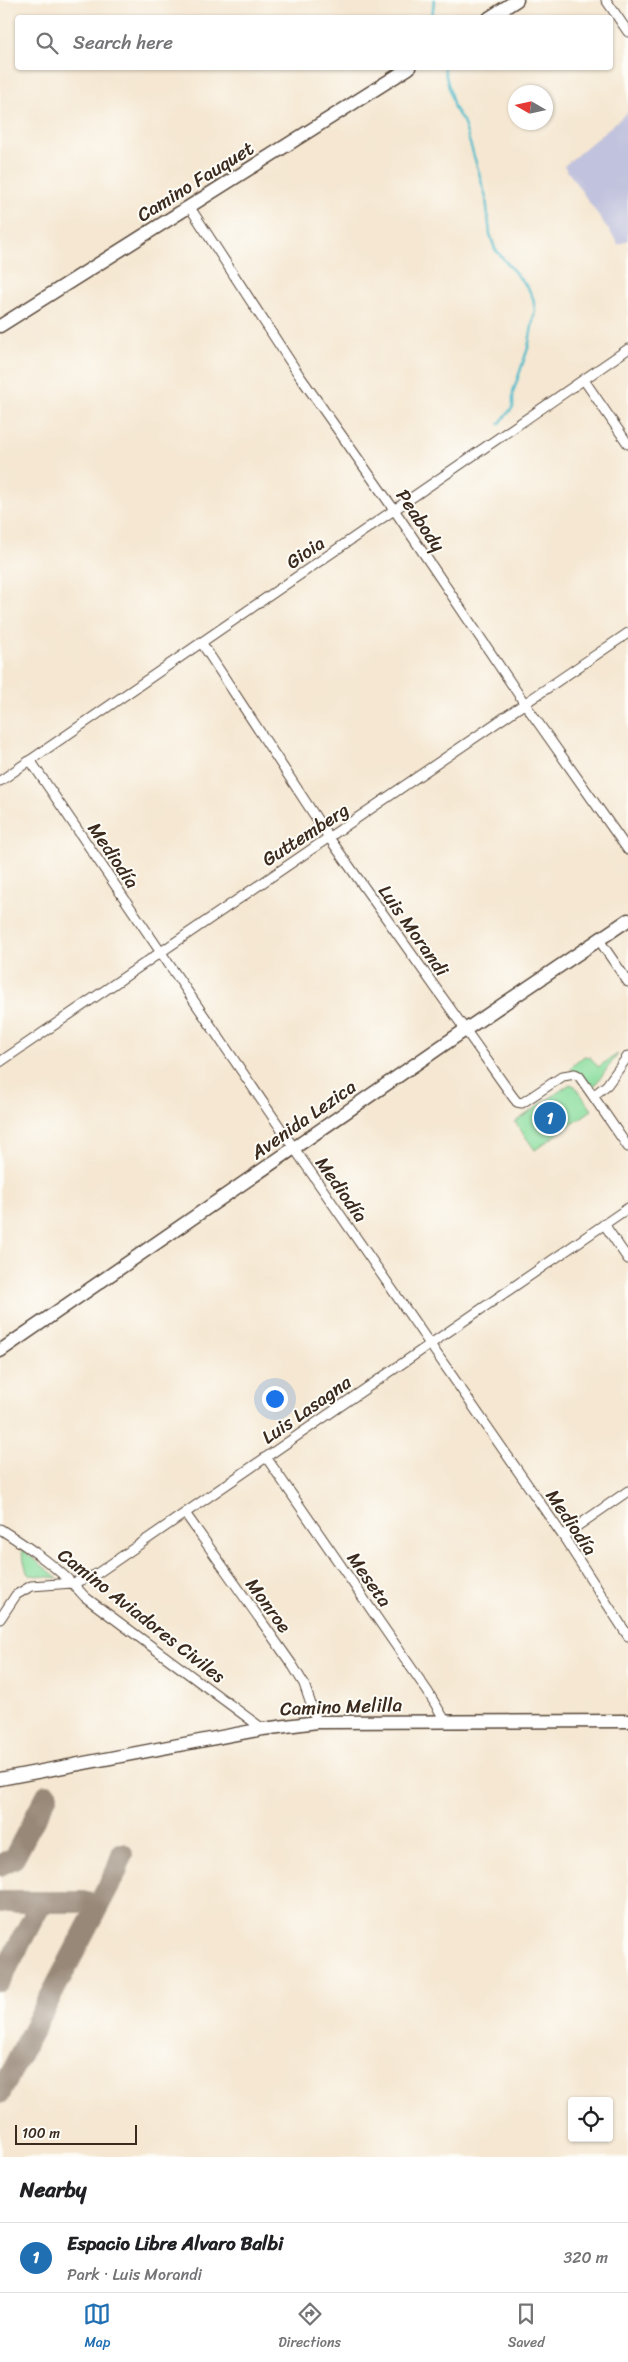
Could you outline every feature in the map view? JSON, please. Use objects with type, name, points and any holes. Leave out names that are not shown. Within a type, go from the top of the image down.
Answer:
[{"type":"street","points":[[494,15],[517,0]]},
{"type":"street","points":[[606,0],[628,32]]},
{"type":"street","name":"Camino Fauquet","points":[[0,326],[406,70]]},
{"type":"street","name":"Peabody","points":[[189,206],[299,375],[395,511],[525,704],[628,850]]},
{"type":"street","name":"Gioia","points":[[0,781],[628,349]]},
{"type":"street","points":[[584,380],[628,444]]},
{"type":"street","name":"Guttemberg","points":[[0,1062],[308,851],[330,839],[628,633]]},
{"type":"street","name":"Luis Morandi","points":[[201,642],[330,839],[517,1102],[522,1103],[569,1073],[579,1076],[628,1147]]},
{"type":"street","name":"Mediodía","points":[[30,760],[160,953],[563,1536],[628,1636]]},
{"type":"street","name":"Avenida Lezica","points":[[0,1351],[465,1030],[628,920]]},
{"type":"street","points":[[599,940],[628,982]]},
{"type":"street","points":[[594,1096],[607,1085],[628,1056]]},
{"type":"street","name":"Luis Lasagna","points":[[0,1619],[16,1595],[31,1586],[73,1583],[95,1575],[628,1208]]},
{"type":"street","points":[[604,1224],[628,1258]]},
{"type":"street","name":"Meseta","points":[[266,1457],[428,1692],[446,1722]]},
{"type":"street","points":[[563,1536],[628,1491]]},
{"type":"street","name":"Monroe","points":[[185,1513],[304,1684],[317,1722]]},
{"type":"street","name":"Camino Aviadores Civiles","points":[[0,1529],[28,1547],[73,1583],[85,1597],[263,1729]]},
{"type":"street","points":[[620,1624],[628,1618]]},
{"type":"street","name":"Camino Melilla","points":[[0,1779],[263,1729],[317,1722],[628,1721]]},
{"type":"shaded area","points":[[628,112],[628,240],[619,245],[564,166]]},
{"type":"green space","points":[[618,1054],[592,1089],[570,1068],[584,1056],[590,1057],[598,1067]]},
{"type":"green space","points":[[570,1084],[575,1086],[592,1110],[535,1150],[515,1122]]},
{"type":"green space","points":[[21,1549],[58,1578],[27,1573]]},
{"type":"waterway","points":[[432,15],[434,0]]},
{"type":"waterway","points":[[444,70],[454,108],[463,121],[477,166],[486,198],[490,234],[495,249],[528,288],[533,298],[535,310],[528,348],[513,392],[513,407],[499,424]]},
{"type":"taxiway","points":[[0,1865],[14,1858],[47,1795]]},
{"type":"taxiway","points":[[0,2093],[117,1870],[122,1854]]},
{"type":"taxiway","points":[[0,1902],[82,1902],[98,1906]]},
{"type":"taxiway","points":[[0,1981],[41,1903]]},
{"type":"place","name":"Espacio Libre Alvaro Balbi","points":[[550,1118]]}]
